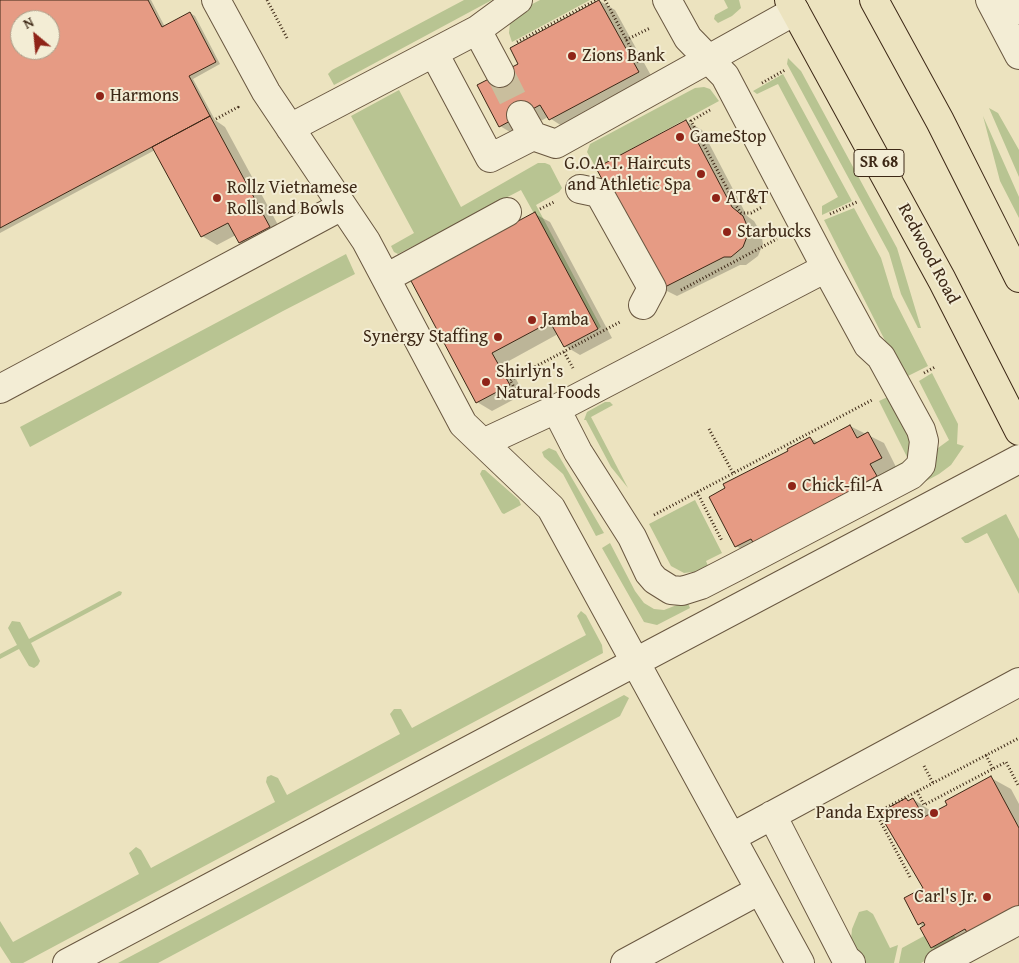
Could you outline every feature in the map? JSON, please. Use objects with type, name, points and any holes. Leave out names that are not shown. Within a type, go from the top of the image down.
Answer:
[{"type":"main road","points":[[874,0],[940,121],[1019,278]]},
{"type":"main road","name":"Redwood Road","points":[[792,6],[942,280],[1019,431]]},
{"type":"lane","points":[[216,0],[266,92],[366,241],[463,424],[551,508],[800,963]]},
{"type":"lane","points":[[290,128],[477,30],[518,0]]},
{"type":"lane","points":[[556,408],[578,452],[632,537],[649,573],[662,585],[682,591],[701,585],[911,475],[921,465],[924,441],[921,430],[881,357],[868,345],[725,76],[688,38],[667,0]]},
{"type":"lane","points":[[1011,2],[1019,55]]},
{"type":"lane","points":[[434,53],[490,158],[537,132],[656,90],[792,6]]},
{"type":"lane","points":[[477,30],[500,73]]},
{"type":"lane","points":[[580,188],[599,193],[652,288],[633,312]]},
{"type":"lane","points":[[0,389],[342,206]]},
{"type":"lane","points":[[386,278],[507,212]]},
{"type":"lane","points":[[483,443],[556,408],[826,268]]},
{"type":"lane","points":[[67,963],[1019,459]]},
{"type":"lane","points":[[732,837],[1019,682]]},
{"type":"lane","points":[[772,815],[846,958],[851,963]]},
{"type":"lane","points":[[625,963],[760,890]]},
{"type":"lane","points":[[939,963],[1019,920]]},
{"type":"lane","points":[[975,963],[1019,940]]},
{"type":"path","points":[[267,0],[287,38]]},
{"type":"path","points":[[514,44],[596,0]]},
{"type":"path","points":[[605,0],[640,66]]},
{"type":"path","points":[[760,84],[785,70]]},
{"type":"path","points":[[714,108],[691,120],[741,213]]},
{"type":"path","points":[[823,218],[857,202]]},
{"type":"path","points":[[676,292],[778,238]]},
{"type":"path","points":[[734,254],[736,260]]},
{"type":"path","points":[[501,399],[516,392],[510,380],[633,312]]},
{"type":"path","points":[[646,519],[879,396]]},
{"type":"path","points":[[709,429],[733,473]]},
{"type":"path","points":[[697,492],[724,545]]},
{"type":"path","points":[[910,877],[876,813],[1019,738]]},
{"type":"path","points":[[986,755],[993,769]]},
{"type":"path","points":[[917,791],[924,805],[1006,762],[1019,787]]},
{"type":"green space","points":[[464,0],[492,0],[334,85],[328,74],[332,70]]},
{"type":"green space","points":[[540,0],[590,0],[512,42],[509,33],[510,23],[519,11]]},
{"type":"green space","points":[[724,0],[739,0],[741,8],[732,16],[718,23],[714,19],[715,15],[728,8]]},
{"type":"green space","points":[[788,58],[801,71],[897,248],[921,328],[918,328],[901,294],[889,253],[787,64]]},
{"type":"green space","points":[[783,74],[852,201],[822,215],[822,206],[838,197],[778,84],[757,94],[753,91]]},
{"type":"green space","points":[[704,87],[710,89],[719,101],[596,168],[587,152],[590,144],[695,88]]},
{"type":"green space","points":[[399,90],[461,207],[538,163],[550,165],[562,188],[559,192],[536,205],[601,327],[598,329],[521,190],[398,254],[394,252],[391,246],[414,233],[351,116]]},
{"type":"green space","points":[[989,108],[998,113],[1019,150],[1019,177]]},
{"type":"green space","points":[[983,116],[1019,197],[1019,218],[1000,181]]},
{"type":"green space","points":[[854,208],[881,258],[893,297],[928,366],[904,378],[824,220]]},
{"type":"green space","points":[[346,254],[355,274],[30,447],[20,427]]},
{"type":"green space","points":[[932,373],[958,424],[957,444],[964,446],[951,465],[939,474],[747,578],[744,571],[933,467],[938,448],[949,440],[919,381]]},
{"type":"green space","points":[[892,395],[915,441],[910,460],[830,505],[828,503],[908,459],[879,401]]},
{"type":"green space","points":[[605,402],[610,402],[613,405],[591,417],[628,488],[611,467],[586,420],[584,420],[587,412]]},
{"type":"green space","points":[[549,448],[556,451],[604,533],[596,536],[563,474],[544,457],[542,452]]},
{"type":"green space","points":[[482,470],[485,470],[519,500],[521,505],[504,514],[502,513],[480,474]]},
{"type":"green space","points":[[695,500],[722,553],[706,561],[708,566],[700,571],[684,573],[671,566],[649,524]]},
{"type":"green space","points":[[1006,514],[1019,539],[1019,594],[987,533],[968,543],[965,543],[961,538]]},
{"type":"green space","points":[[610,543],[635,591],[644,603],[654,609],[664,610],[687,601],[690,608],[657,625],[644,622],[602,548]]},
{"type":"green space","points":[[119,591],[122,592],[121,595],[31,643],[40,661],[34,668],[29,666],[19,649],[0,659],[0,654],[17,645],[8,628],[12,621],[20,622],[29,639]]},
{"type":"green space","points":[[581,611],[586,615],[602,645],[603,653],[23,963],[11,963],[0,946],[0,921],[13,942],[139,874],[129,853],[136,847],[141,850],[151,868],[275,802],[266,782],[267,777],[271,775],[278,778],[287,795],[400,734],[390,714],[394,709],[401,709],[412,728],[586,635],[577,616]]},
{"type":"green space","points":[[624,695],[629,698],[620,716],[158,963],[118,963]]},
{"type":"green space","points":[[867,910],[873,914],[890,948],[898,945],[894,963],[861,963],[851,939],[852,929],[859,912]]},
{"type":"green space","points":[[954,935],[957,941],[927,957],[928,959],[921,963],[899,963],[902,948],[924,936],[931,948]]},
{"type":"building","name":"Harmons","points":[[0,0],[148,0],[162,27],[190,12],[216,62],[189,76],[210,116],[0,228]]},
{"type":"building","name":"Zions Bank","points":[[599,0],[639,72],[549,120],[540,105],[499,127],[477,85],[518,64],[510,48]]},
{"type":"building","name":"Rollz Vietnamese Rolls and Bowls","points":[[210,116],[270,227],[239,243],[228,223],[201,237],[152,147]]},
{"type":"building","points":[[686,120],[732,207],[743,216],[748,228],[748,234],[743,247],[731,257],[724,257],[661,289],[596,168]]},
{"type":"building","points":[[535,212],[598,329],[564,347],[550,322],[492,353],[510,385],[476,403],[410,279]]},
{"type":"building","name":"Chick-fil-A","points":[[850,425],[857,438],[868,432],[882,458],[870,464],[877,476],[828,503],[830,506],[754,544],[751,539],[735,547],[709,497],[725,488],[723,484],[788,451],[787,449],[810,437],[814,444]]},
{"type":"building","points":[[991,776],[1019,828],[1019,906],[993,920],[972,941],[965,929],[931,948],[920,928],[925,925],[923,922],[918,925],[904,898],[923,888],[879,813],[906,798],[908,801],[913,798],[924,817],[947,805],[945,801]]},
{"type":"tunnel","points":[[500,73],[521,115]]},
{"type":"place","name":"Zions Bank","points":[[572,56]]},
{"type":"place","name":"Harmons","points":[[100,96]]},
{"type":"place","name":"GameStop","points":[[680,137]]},
{"type":"place","name":"G.O.A.T. Haircuts and Athletic Spa","points":[[701,174]]},
{"type":"place","name":"Rollz Vietnamese Rolls and Bowls","points":[[217,198]]},
{"type":"place","name":"AT&T","points":[[716,198]]},
{"type":"place","name":"Starbucks","points":[[727,232]]},
{"type":"place","name":"Jamba","points":[[532,320]]},
{"type":"place","name":"Synergy Staffing","points":[[498,337]]},
{"type":"place","name":"Shirlyn's Natural Foods","points":[[486,382]]},
{"type":"place","name":"Chick-fil-A","points":[[792,486]]},
{"type":"place","name":"Panda Express","points":[[934,813]]},
{"type":"place","name":"Carl's Jr.","points":[[987,897]]}]
